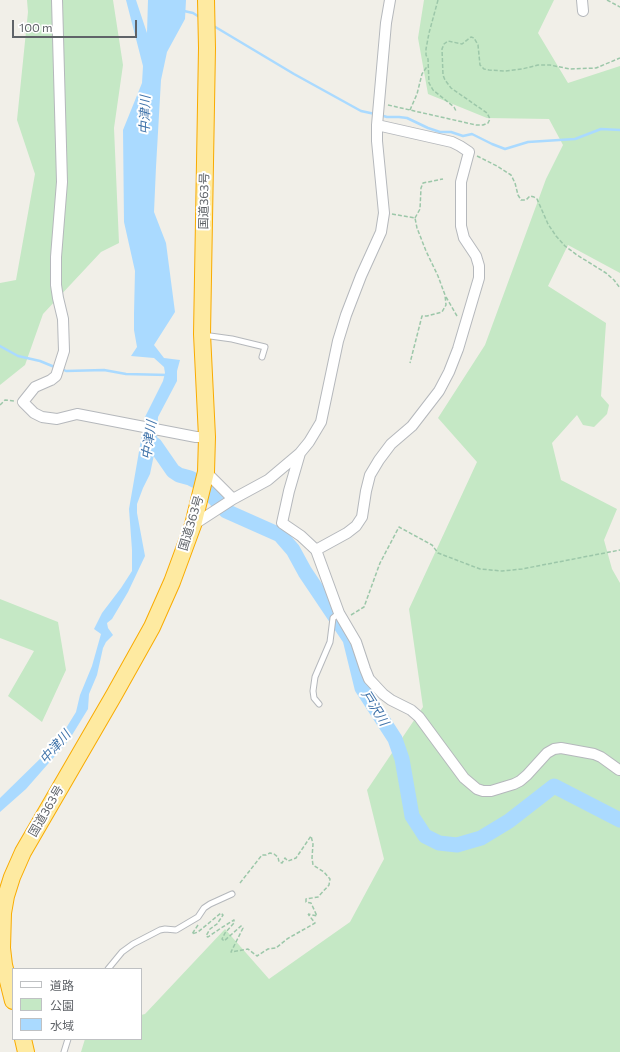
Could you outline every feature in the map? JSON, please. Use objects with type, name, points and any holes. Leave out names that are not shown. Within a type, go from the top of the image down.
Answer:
[{"type":"highway","name":"国道363号","points":[[12,997],[4,964],[2,948],[3,913],[12,877],[23,852],[152,627],[172,582],[193,525],[206,472],[201,437],[207,48],[206,0]]},
{"type":"highway","points":[[23,1040],[26,1052]]},
{"type":"street","points":[[56,0],[62,182],[56,256],[56,285],[63,319],[64,351],[56,376],[51,380],[35,387],[23,402],[34,414],[42,417],[57,419],[77,414],[201,437]]},
{"type":"street","points":[[193,525],[233,499],[268,480],[300,453],[309,442],[321,422],[338,341],[346,315],[361,276],[381,232],[384,213],[377,141],[377,125],[386,23],[390,0]]},
{"type":"street","points":[[582,0],[582,11]]},
{"type":"street","points":[[316,550],[347,533],[356,526],[362,517],[370,475],[379,460],[391,444],[412,426],[439,391],[453,361],[466,324],[479,278],[479,266],[476,256],[464,238],[461,226],[461,182],[468,152],[452,142],[377,125]]},
{"type":"street","points":[[300,453],[282,523],[301,536],[316,550],[339,613],[356,642],[370,679],[376,687],[391,700],[404,706],[419,717],[464,778],[477,789],[491,791],[520,781],[547,753],[554,749],[561,748],[594,754],[601,757],[618,770]]},
{"type":"street","points":[[206,472],[233,499]]},
{"type":"lane","points":[[202,334],[265,347],[262,357]]},
{"type":"lane","points":[[319,704],[314,698],[313,691],[315,677],[330,642],[333,618],[339,613]]},
{"type":"lane","points":[[109,968],[122,952],[133,944],[160,930],[176,930],[193,920],[210,904],[232,894]]},
{"type":"lane","points":[[64,1052],[68,1040]]},
{"type":"path","points":[[438,0],[427,40],[426,55],[428,59],[430,86],[454,107],[456,111]]},
{"type":"path","points":[[606,0],[620,7]]},
{"type":"path","points":[[378,103],[476,126],[488,123],[490,120],[487,113],[451,88],[444,80],[442,49],[444,44],[448,41],[462,44],[471,37],[474,38],[478,45],[480,65],[484,69],[489,70],[505,71],[538,65],[550,65],[570,69],[596,68],[620,58]]},
{"type":"path","points":[[409,110],[418,90],[422,74],[428,67]]},
{"type":"path","points":[[468,152],[497,166],[510,175],[515,183],[521,200],[526,200],[530,196],[537,199],[548,224],[565,246],[606,273],[620,288]]},
{"type":"path","points":[[443,179],[424,183],[421,188],[420,209],[415,218],[417,228],[445,296],[457,316],[466,324]]},
{"type":"path","points":[[384,213],[415,218]]},
{"type":"path","points":[[410,363],[422,316],[442,312],[446,305],[445,296]]},
{"type":"path","points":[[0,405],[5,400],[23,402]]},
{"type":"path","points":[[339,613],[344,615],[352,615],[364,607],[380,563],[399,527],[432,545],[438,553],[480,569],[502,571],[522,569],[620,550]]},
{"type":"path","points":[[193,920],[202,919],[192,934],[198,932],[221,913],[223,915],[217,924],[210,929],[206,936],[208,937],[234,920],[234,923],[222,939],[224,941],[241,926],[243,928],[231,952],[248,949],[257,956],[268,949],[276,948],[287,939],[315,923],[308,914],[317,916],[312,903],[306,902],[306,899],[318,897],[329,885],[330,879],[324,872],[313,865],[313,844],[311,836],[296,858],[288,861],[285,858],[282,863],[279,862],[278,857],[274,854],[270,853],[262,855],[240,883]]},
{"type":"green space","points":[[27,0],[113,0],[123,65],[114,128],[119,243],[101,252],[43,314],[25,365],[0,385],[0,283],[16,280],[35,174],[17,120],[28,12]]},
{"type":"green space","points":[[424,0],[554,0],[538,33],[568,83],[620,66],[620,273],[568,245],[548,286],[606,323],[601,396],[609,405],[607,414],[594,427],[583,425],[577,415],[552,443],[561,480],[617,509],[604,540],[612,569],[620,583],[620,1052],[81,1052],[85,1040],[142,1040],[142,1015],[145,1014],[225,929],[269,979],[350,922],[384,859],[367,790],[423,707],[409,609],[477,462],[438,418],[485,345],[546,179],[563,145],[549,119],[487,118],[428,94],[418,38]]},
{"type":"green space","points":[[0,599],[58,622],[66,670],[42,722],[8,696],[34,651],[0,638]]},
{"type":"water","name":"中津川","points":[[126,0],[136,0],[147,33],[148,0],[186,0],[185,19],[167,52],[161,80],[154,212],[166,243],[175,312],[154,345],[164,358],[180,360],[177,371],[177,381],[158,417],[157,440],[150,474],[137,504],[137,513],[145,556],[128,592],[112,619],[107,623],[108,628],[113,635],[106,642],[103,648],[97,675],[89,694],[88,709],[69,740],[26,789],[0,812],[0,798],[48,751],[63,733],[76,712],[80,695],[92,666],[101,634],[94,629],[102,613],[132,571],[129,509],[145,417],[163,381],[165,373],[164,367],[154,358],[131,356],[137,347],[134,330],[135,271],[124,222],[123,130],[142,83],[143,66]]},
{"type":"waterway","points":[[184,11],[193,13],[201,18]]},
{"type":"waterway","points":[[212,25],[294,74],[361,111],[375,114]]},
{"type":"waterway","points":[[380,115],[387,117],[407,118],[440,132],[451,132],[463,136],[472,134],[505,149],[528,142],[575,139],[601,129],[620,130]]},
{"type":"waterway","points":[[0,346],[18,356],[40,361],[57,368]]},
{"type":"waterway","points":[[62,369],[66,371],[104,370],[126,374],[168,375]]},
{"type":"waterway","name":"戸沢川","points":[[150,442],[155,445],[173,471],[179,475],[200,483],[226,511],[280,535],[293,550],[305,572],[350,639],[362,688],[395,739],[402,759],[412,816],[425,836],[439,843],[457,845],[481,838],[509,821],[554,786],[620,820]]}]
